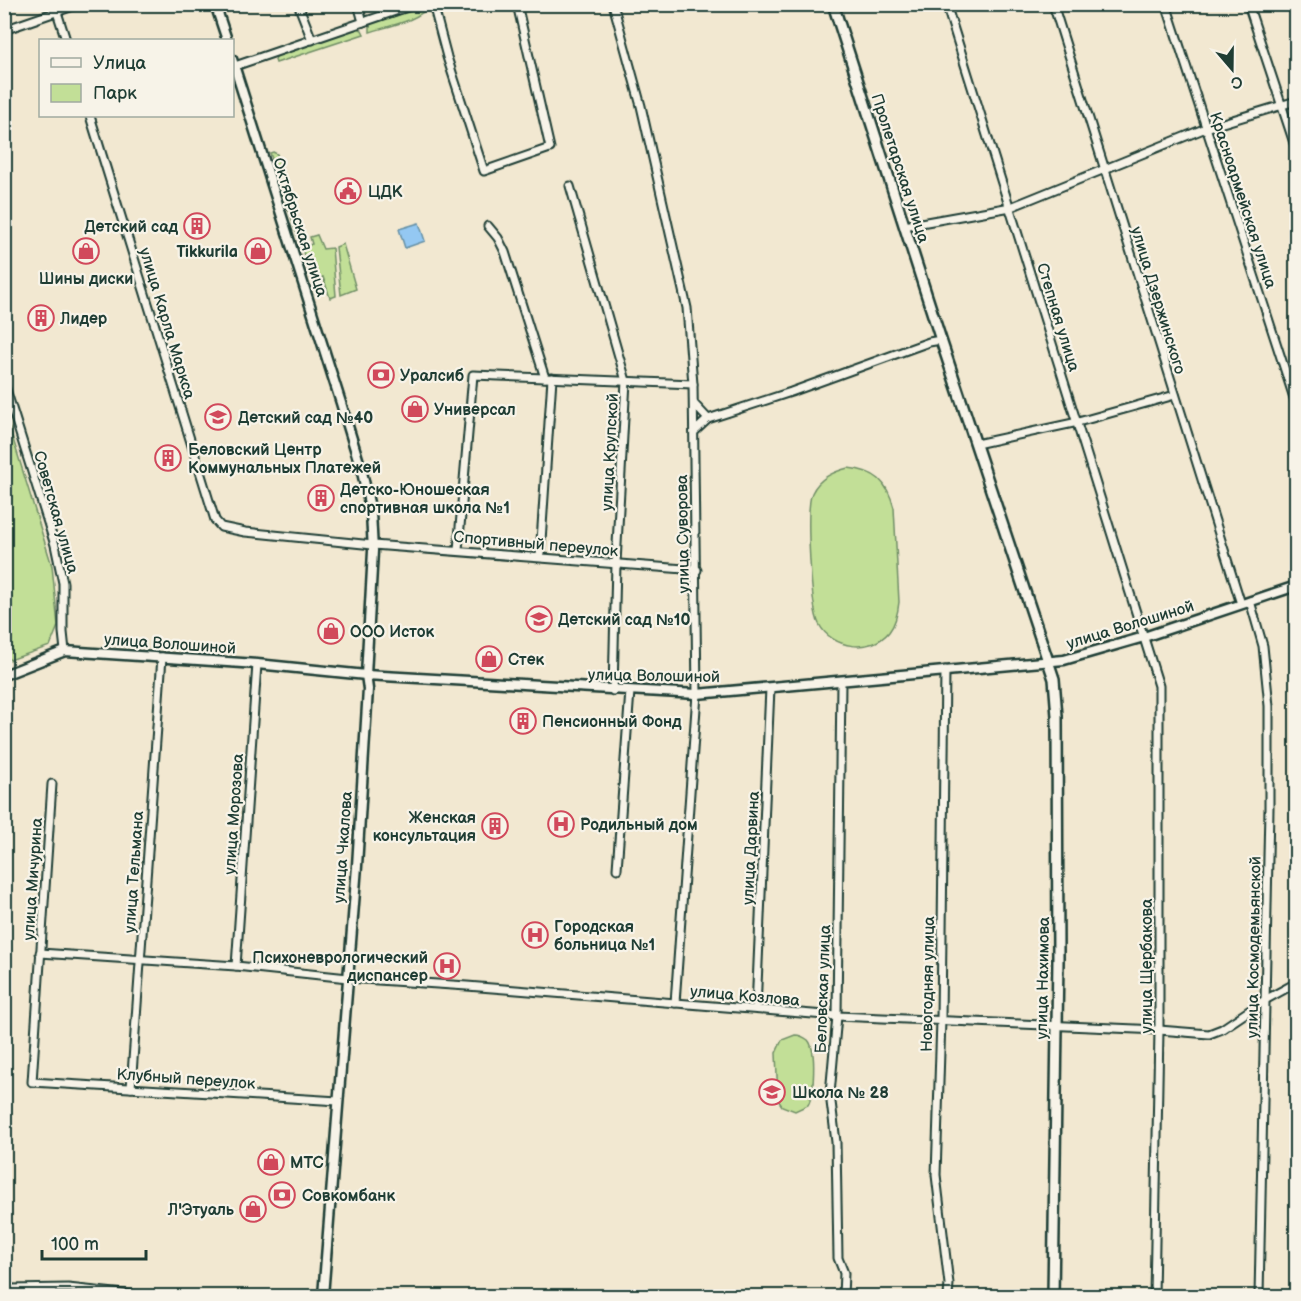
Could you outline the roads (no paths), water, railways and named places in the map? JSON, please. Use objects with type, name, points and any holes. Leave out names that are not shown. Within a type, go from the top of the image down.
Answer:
[{"type":"main road","name":"Пролетарская улица","points":[[833,4],[941,340],[1042,647],[1049,661]]},
{"type":"main road","name":"улица Нахимова","points":[[1049,661],[1054,679],[1057,716],[1057,1025],[1053,1296]]},
{"type":"street","points":[[4,30],[79,4]]},
{"type":"street","points":[[215,4],[227,39]]},
{"type":"street","points":[[298,4],[312,40]]},
{"type":"street","points":[[358,4],[363,22]]},
{"type":"street","points":[[234,64],[416,4]]},
{"type":"street","points":[[434,4],[447,57],[484,171],[550,148],[517,4]]},
{"type":"street","name":"улица Суворова","points":[[613,4],[641,106],[687,308],[693,384],[697,694],[675,1003]]},
{"type":"street","name":"Степная улица","points":[[946,4],[1144,638]]},
{"type":"street","name":"улица Дзержинского","points":[[1053,4],[1175,395],[1246,602]]},
{"type":"street","name":"Красноармейская улица","points":[[1166,4],[1296,404]]},
{"type":"street","points":[[1248,4],[1296,149]]},
{"type":"street","points":[[57,12],[66,39]]},
{"type":"street","name":"Октябрьская улица","points":[[234,67],[341,403]]},
{"type":"street","points":[[904,226],[1011,207],[1206,128],[1296,101]]},
{"type":"street","name":"улица Карла Маркса","points":[[90,117],[215,520],[221,528],[245,532],[373,544]]},
{"type":"street","name":"улица Крупской","points":[[570,186],[626,381],[616,563],[613,691]]},
{"type":"street","points":[[488,226],[498,238],[505,252],[548,378],[540,556]]},
{"type":"street","points":[[694,432],[708,419],[791,392],[928,342],[941,340]]},
{"type":"street","points":[[458,550],[473,375],[693,384]]},
{"type":"street","name":"Советская улица","points":[[4,383],[55,544],[63,583],[65,651]]},
{"type":"street","points":[[976,444],[1078,422],[1175,395]]},
{"type":"street","name":"улица Чкалова","points":[[323,1296],[367,709],[366,675],[373,544],[367,492],[341,403]]},
{"type":"street","points":[[693,404],[708,419]]},
{"type":"street","name":"Спортивный переулок","points":[[373,544],[697,570]]},
{"type":"street","name":"улица Волошиной","points":[[4,675],[65,651],[257,664],[366,675],[613,691],[697,694],[1064,660],[1144,638],[1296,586]]},
{"type":"street","name":"улица Космодемьянской","points":[[1246,602],[1263,646],[1269,706],[1259,1296]]},
{"type":"street","name":"улица Щербакова","points":[[1144,638],[1159,686],[1159,1030],[1154,1296]]},
{"type":"street","name":"улица Тельмана","points":[[131,1088],[162,657]]},
{"type":"street","name":"улица Морозова","points":[[236,966],[257,664]]},
{"type":"street","name":"Новогодняя улица","points":[[945,670],[941,1020],[936,1175],[949,1284],[948,1296]]},
{"type":"street","name":"Беловская улица","points":[[841,682],[837,1016],[830,1094],[836,1142],[838,1258],[844,1273],[843,1296]]},
{"type":"street","name":"улица Дарвина","points":[[756,1009],[770,688]]},
{"type":"street","points":[[617,869],[630,691]]},
{"type":"street","name":"улица Мичурина","points":[[32,1082],[52,784]]},
{"type":"street","points":[[40,953],[236,966]]},
{"type":"street","name":"улица Козлова","points":[[236,966],[348,978],[837,1016],[1209,1034],[1222,1029],[1265,1000],[1296,983]]},
{"type":"street","name":"Клубный переулок","points":[[32,1082],[338,1101]]},
{"type":"street","points":[[7,1292],[68,1288],[143,1296]]},
{"type":"water","points":[[419,223],[425,241],[405,248],[399,229]]},
{"type":"place","name":"ЦДК","points":[[348,191]]},
{"type":"place","name":"Детский сад","points":[[197,226]]},
{"type":"place","name":"Шины диски","points":[[86,251]]},
{"type":"place","name":"Tikkurila","points":[[258,251]]},
{"type":"place","name":"Лидер","points":[[41,318]]},
{"type":"place","name":"Уралсиб","points":[[381,375]]},
{"type":"place","name":"Универсал","points":[[415,409]]},
{"type":"place","name":"Детский сад №40","points":[[218,417]]},
{"type":"place","name":"Беловский Центр Коммунальных Платежей","points":[[168,458]]},
{"type":"place","name":"Детско-Юношеская спортивная школа №1","points":[[321,498]]},
{"type":"place","name":"Детский сад №10","points":[[539,619]]},
{"type":"place","name":"ООО Исток","points":[[331,631]]},
{"type":"place","name":"Стек","points":[[489,659]]},
{"type":"place","name":"Пенсионный Фонд","points":[[523,721]]},
{"type":"place","name":"Родильный дом","points":[[561,824]]},
{"type":"place","name":"Женская консультация","points":[[495,826]]},
{"type":"place","name":"Городская больница №1","points":[[535,935]]},
{"type":"place","name":"Психоневрологический диспансер","points":[[447,966]]},
{"type":"place","name":"Школа № 28","points":[[772,1092]]},
{"type":"place","name":"МТС","points":[[271,1162]]},
{"type":"place","name":"Совкомбанк","points":[[282,1195]]},
{"type":"place","name":"Л'Этуаль","points":[[253,1209]]}]
